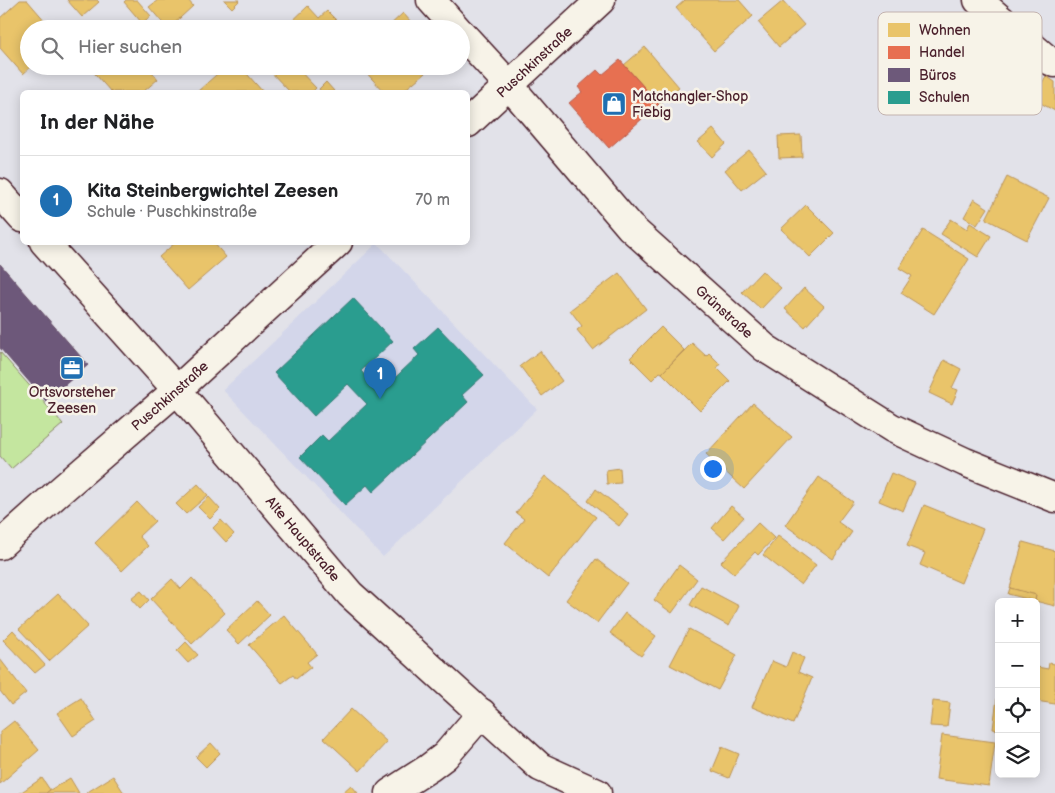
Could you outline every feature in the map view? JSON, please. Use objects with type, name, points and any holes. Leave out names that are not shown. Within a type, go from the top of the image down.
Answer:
[{"type":"street","points":[[431,0],[449,20]]},
{"type":"street","name":"Puschkinstraße","points":[[470,122],[600,0]]},
{"type":"street","points":[[978,0],[992,12]]},
{"type":"street","name":"Grünstraße","points":[[470,44],[509,85],[630,227],[765,348],[892,428],[964,462],[1055,498]]},
{"type":"street","points":[[1042,55],[1055,62]]},
{"type":"street","points":[[0,193],[20,216]]},
{"type":"street","name":"Alte Hauptstraße","points":[[47,245],[177,390],[350,594],[540,766],[597,793]]},
{"type":"street","name":"Puschkinstraße","points":[[0,545],[177,390],[335,245]]},
{"type":"street","points":[[390,793],[430,768],[445,756],[482,713]]},
{"type":"shaded area","points":[[375,245],[379,245],[537,409],[383,557],[223,390]]},
{"type":"green space","points":[[0,352],[63,424],[11,469],[0,456]]},
{"type":"building: Wohnen","points":[[20,0],[27,0],[44,20],[20,20],[20,71],[0,48],[0,18]]},
{"type":"building: Wohnen","points":[[67,0],[97,0],[99,2],[82,17]]},
{"type":"building: Wohnen","points":[[126,0],[137,0],[151,16],[146,20],[139,20],[124,2]]},
{"type":"building: Wohnen","points":[[158,0],[188,0],[193,6],[178,20],[160,20],[149,7]]},
{"type":"building: Wohnen","points":[[224,0],[240,0],[232,8]]},
{"type":"building: Wohnen","points":[[685,0],[739,0],[753,16],[714,51],[676,8]]},
{"type":"building: Wohnen","points":[[783,1],[804,25],[779,47],[758,22]]},
{"type":"building: Wohnen","points":[[308,6],[319,18],[327,11],[336,20],[293,20]]},
{"type":"building: Wohnen","points":[[403,13],[409,20],[396,20]]},
{"type":"building: Wohnen","points":[[645,47],[679,87],[659,104],[624,65]]},
{"type":"building: Wohnen","points":[[96,75],[155,75],[158,79],[145,90],[109,90]]},
{"type":"building: Wohnen","points":[[216,75],[248,75],[261,90],[199,90]]},
{"type":"building: Wohnen","points":[[274,75],[304,75],[316,88],[314,90],[288,90]]},
{"type":"building: Wohnen","points":[[368,75],[423,75],[404,90],[382,90]]},
{"type":"building: Wohnen","points":[[1046,76],[1055,82],[1055,111],[1042,104],[1042,83]]},
{"type":"building: Wohnen","points":[[326,82],[333,90],[320,90]]},
{"type":"building: Wohnen","points":[[713,129],[726,144],[712,157],[698,142]]},
{"type":"building: Wohnen","points":[[801,135],[802,157],[779,158],[778,136]]},
{"type":"building: Wohnen","points":[[749,150],[766,171],[742,190],[725,170]]},
{"type":"building: Wohnen","points":[[1007,177],[1049,198],[1027,240],[986,219]]},
{"type":"building: Wohnen","points":[[974,199],[988,208],[977,225],[964,217]]},
{"type":"building: Wohnen","points":[[806,205],[834,233],[810,257],[781,229]]},
{"type":"building: Wohnen","points":[[951,219],[967,229],[970,223],[991,236],[978,257],[941,234]]},
{"type":"building: Wohnen","points":[[923,230],[969,259],[934,314],[901,293],[912,276],[899,268]]},
{"type":"building: Wohnen","points":[[173,245],[216,245],[226,257],[188,290],[159,257]]},
{"type":"building: Wohnen","points":[[762,271],[781,288],[761,309],[742,292]]},
{"type":"building: Wohnen","points":[[619,273],[646,309],[593,350],[577,330],[582,326],[570,310]]},
{"type":"building: Wohnen","points":[[804,288],[824,306],[805,327],[785,309]]},
{"type":"building: Wohnen","points":[[661,327],[684,350],[662,373],[660,372],[652,380],[630,358]]},
{"type":"building: Wohnen","points":[[692,343],[706,356],[709,353],[720,364],[717,368],[730,381],[700,411],[662,373]]},
{"type":"building: Wohnen","points":[[540,351],[562,381],[542,396],[520,366]]},
{"type":"building: Wohnen","points":[[944,360],[961,369],[952,388],[958,390],[952,404],[929,393]]},
{"type":"building: Wohnen","points":[[753,403],[792,437],[744,489],[706,454]]},
{"type":"building: Wohnen","points":[[620,468],[621,483],[607,484],[606,470]]},
{"type":"building: Wohnen","points":[[891,473],[915,483],[903,511],[879,501]]},
{"type":"building: Wohnen","points":[[545,476],[596,517],[548,578],[505,543],[524,519],[516,513]]},
{"type":"building: Wohnen","points":[[819,477],[853,502],[838,522],[852,532],[833,559],[785,525]]},
{"type":"building: Wohnen","points":[[198,484],[208,495],[186,514],[176,504]]},
{"type":"building: Wohnen","points":[[596,489],[628,514],[619,526],[588,501]]},
{"type":"building: Wohnen","points":[[209,497],[220,509],[210,519],[198,507]]},
{"type":"building: Wohnen","points":[[137,502],[155,521],[139,536],[148,546],[122,571],[95,543]]},
{"type":"building: Wohnen","points":[[924,505],[983,529],[961,583],[920,565],[925,553],[907,546]]},
{"type":"building: Wohnen","points":[[731,506],[744,517],[724,539],[712,528]]},
{"type":"building: Wohnen","points":[[221,520],[234,534],[226,542],[213,528]]},
{"type":"building: Wohnen","points":[[758,523],[774,538],[758,555],[755,552],[734,574],[721,562]]},
{"type":"building: Wohnen","points":[[778,536],[816,565],[801,585],[763,555]]},
{"type":"building: Wohnen","points":[[1023,542],[1055,551],[1055,606],[1040,602],[1040,598],[1036,598],[1036,595],[1010,588]]},
{"type":"building: Wohnen","points":[[596,559],[627,583],[597,623],[566,600]]},
{"type":"building: Wohnen","points":[[679,565],[697,579],[672,613],[654,600]]},
{"type":"building: Wohnen","points":[[192,578],[225,613],[192,644],[151,599],[172,579],[181,589]]},
{"type":"building: Wohnen","points":[[701,586],[739,606],[729,626],[690,605]]},
{"type":"building: Wohnen","points":[[1010,588],[1036,595],[1036,598],[1023,598],[1008,594]]},
{"type":"building: Wohnen","points":[[141,591],[149,600],[140,609],[131,599]]},
{"type":"building: Wohnen","points":[[58,594],[88,626],[49,661],[19,629]]},
{"type":"building: Wohnen","points":[[257,601],[270,615],[239,644],[226,630]]},
{"type":"building: Wohnen","points":[[625,613],[656,636],[641,656],[610,633]]},
{"type":"building: Wohnen","points":[[284,615],[317,654],[307,662],[311,667],[296,679],[293,675],[282,683],[249,645]]},
{"type":"building: Wohnen","points":[[689,629],[737,655],[718,690],[670,665]]},
{"type":"building: Wohnen","points":[[13,630],[45,665],[35,673],[3,640]]},
{"type":"building: Wohnen","points":[[186,642],[198,655],[188,663],[177,651]]},
{"type":"building: Wohnen","points":[[792,652],[804,658],[798,672],[812,678],[793,724],[752,707],[772,661],[786,667]]},
{"type":"building: Wohnen","points":[[0,659],[26,693],[11,705],[0,691]]},
{"type":"building: Wohnen","points":[[1049,663],[1055,664],[1055,704],[1040,702],[1040,668],[1048,669]]},
{"type":"building: Wohnen","points":[[81,698],[96,721],[73,736],[57,713]]},
{"type":"building: Wohnen","points":[[933,701],[950,703],[947,727],[930,726]]},
{"type":"building: Wohnen","points":[[351,709],[387,742],[360,771],[324,738]]},
{"type":"building: Wohnen","points":[[995,714],[995,729],[993,729]]},
{"type":"building: Wohnen","points":[[14,721],[39,750],[0,784],[0,732]]},
{"type":"building: Wohnen","points":[[942,735],[995,742],[989,786],[936,779]]},
{"type":"building: Wohnen","points":[[211,743],[220,753],[206,767],[196,757]]},
{"type":"building: Wohnen","points":[[722,747],[739,754],[729,778],[712,771]]},
{"type":"building: Wohnen","points":[[113,776],[124,793],[86,793]]},
{"type":"building: Wohnen","points":[[42,778],[50,790],[46,793],[20,793]]},
{"type":"building: Wohnen","points":[[70,778],[79,793],[46,793],[50,790]]},
{"type":"building: Wohnen","points":[[351,785],[358,793],[342,793]]},
{"type":"building: Handel","name":"Matchangler-Shop Fiebig","points":[[620,60],[659,104],[609,148],[569,103],[582,92],[578,87],[597,70],[602,75]]},
{"type":"building: Büros","points":[[0,264],[88,365],[46,401],[0,348]]},
{"type":"building: Schulen","points":[[353,298],[393,341],[361,371],[380,392],[419,355],[414,349],[438,327],[484,375],[462,395],[468,402],[373,492],[367,485],[345,505],[300,457],[322,435],[328,441],[367,404],[348,384],[314,416],[274,373]]},
{"type":"place","name":"Matchangler-Shop Fiebig","points":[[614,104]]},
{"type":"place","name":"Ortsvorsteher Zeesen","points":[[72,368]]},
{"type":"place","name":"Kita Steinbergwichtel Zeesen","points":[[380,399]]}]
